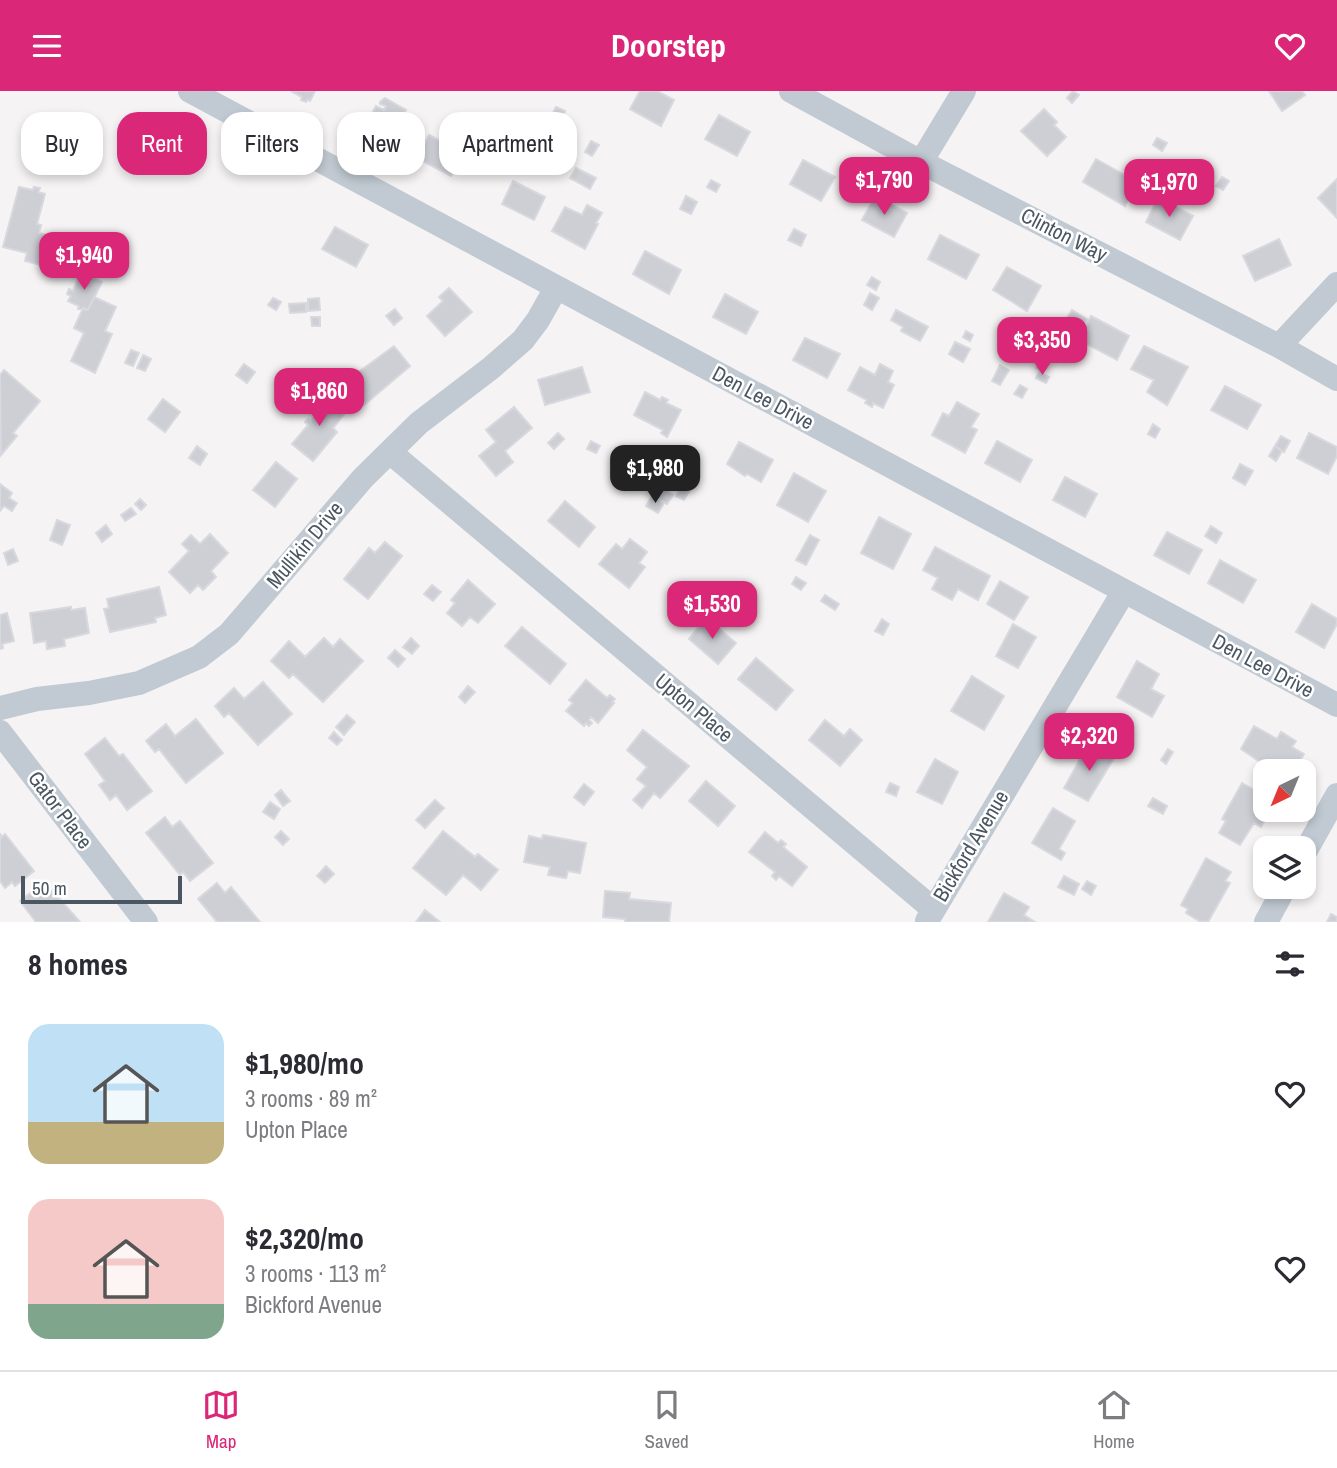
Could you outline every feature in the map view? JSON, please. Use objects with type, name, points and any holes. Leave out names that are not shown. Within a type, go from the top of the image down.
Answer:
[{"type":"street","name":"Den Lee Drive","points":[[190,91],[1337,705]]},
{"type":"street","name":"Clinton Way","points":[[791,91],[921,162],[1279,346],[1337,379]]},
{"type":"street","points":[[921,162],[964,91]]},
{"type":"street","points":[[1279,346],[1337,284]]},
{"type":"street","name":"Mullikin Drive","points":[[0,708],[37,699],[139,683],[199,657],[229,634],[335,509],[419,423],[509,353],[538,320],[556,288]]},
{"type":"street","name":"Upton Place","points":[[391,453],[930,915]]},
{"type":"street","name":"Bickford Avenue","points":[[930,915],[1125,591]]},
{"type":"street","name":"Gator Place","points":[[0,732],[146,922]]},
{"type":"street","points":[[1314,836],[1337,795]]},
{"type":"street","points":[[1266,922],[1278,899]]},
{"type":"building","points":[[291,91],[315,91],[310,101],[308,99],[306,102]]},
{"type":"building","points":[[640,91],[657,91],[674,100],[661,126],[630,109]]},
{"type":"building","points":[[1073,91],[1079,95],[1072,103],[1067,98]]},
{"type":"building","points":[[1269,91],[1302,91],[1305,95],[1282,111]]},
{"type":"building","points":[[385,98],[406,110],[373,112],[376,106],[384,110],[386,106],[380,102]]},
{"type":"building","points":[[556,107],[565,111],[564,112],[554,112]]},
{"type":"building","points":[[1044,109],[1057,122],[1054,125],[1066,137],[1047,156],[1021,131]]},
{"type":"building","points":[[719,115],[750,132],[737,156],[705,139]]},
{"type":"building","points":[[429,135],[439,140],[439,170],[425,162],[425,143]]},
{"type":"building","points":[[1157,138],[1167,143],[1162,151],[1153,145]]},
{"type":"building","points":[[591,141],[599,145],[592,156],[585,152]]},
{"type":"building","points":[[1096,159],[1137,182],[1125,206],[1083,182]]},
{"type":"building","points":[[803,160],[835,177],[821,201],[790,184]]},
{"type":"building","points":[[577,168],[596,178],[590,189],[570,178],[577,175]]},
{"type":"building","points":[[1222,177],[1229,181],[1223,190],[1216,186]]},
{"type":"building","points":[[1337,179],[1337,218],[1318,198]]},
{"type":"building","points":[[711,180],[720,185],[716,192],[707,187]]},
{"type":"building","points":[[513,181],[545,197],[534,220],[502,204]]},
{"type":"building","points":[[19,187],[33,190],[34,187],[40,188],[38,192],[45,194],[37,224],[41,225],[39,233],[65,240],[57,269],[25,261],[27,253],[3,247]]},
{"type":"building","points":[[686,196],[697,202],[691,214],[680,209]]},
{"type":"building","points":[[875,196],[907,213],[894,237],[862,220]]},
{"type":"building","points":[[1158,198],[1193,216],[1180,240],[1146,222]]},
{"type":"building","points":[[587,205],[602,213],[585,249],[552,231],[565,207],[582,215]]},
{"type":"building","points":[[335,227],[368,245],[356,267],[322,249]]},
{"type":"building","points":[[794,229],[806,235],[801,246],[788,240]]},
{"type":"building","points":[[940,235],[979,255],[966,279],[928,259]]},
{"type":"building","points":[[1279,239],[1291,265],[1255,281],[1243,256]]},
{"type":"building","points":[[645,251],[681,270],[669,294],[633,274]]},
{"type":"building","points":[[1007,267],[1041,286],[1027,311],[993,290]]},
{"type":"building","points":[[81,272],[102,282],[88,310],[78,309],[79,306],[68,301],[71,296],[67,294],[69,289],[73,291]]},
{"type":"building","points":[[872,277],[880,282],[876,290],[867,285]]},
{"type":"building","points":[[449,288],[472,312],[445,336],[427,316],[443,301],[439,297]]},
{"type":"building","points":[[870,293],[879,298],[872,310],[864,305]]},
{"type":"building","points":[[725,294],[758,312],[746,334],[713,317]]},
{"type":"building","points":[[94,297],[116,307],[105,331],[112,334],[95,373],[71,361],[84,333],[74,328],[83,308],[88,310]]},
{"type":"building","points":[[273,298],[281,302],[276,310],[268,305]]},
{"type":"building","points":[[319,298],[320,310],[308,311],[308,299]]},
{"type":"building","points":[[306,303],[306,312],[290,313],[289,304]]},
{"type":"building","points":[[395,309],[402,318],[394,325],[386,316]]},
{"type":"building","points":[[896,310],[928,327],[920,341],[901,331],[903,327],[891,320]]},
{"type":"building","points":[[1072,310],[1087,319],[1076,337],[1061,328]]},
{"type":"building","points":[[1091,316],[1129,336],[1117,360],[1079,340]]},
{"type":"building","points":[[311,317],[320,317],[320,326],[312,326]]},
{"type":"building","points":[[966,331],[973,335],[970,341],[963,337]]},
{"type":"building","points":[[805,338],[840,354],[827,378],[793,360]]},
{"type":"building","points":[[955,342],[970,349],[963,362],[949,354]]},
{"type":"building","points":[[394,346],[410,366],[364,405],[345,382]]},
{"type":"building","points":[[1144,346],[1188,367],[1167,405],[1147,392],[1154,380],[1131,369]]},
{"type":"building","points":[[131,350],[139,353],[133,366],[125,363]]},
{"type":"building","points":[[143,355],[151,359],[145,371],[137,368]]},
{"type":"building","points":[[1040,361],[1045,364],[1041,371],[1036,368]]},
{"type":"building","points":[[244,364],[255,372],[247,383],[236,375]]},
{"type":"building","points":[[880,364],[893,371],[888,382],[894,385],[883,408],[873,403],[872,407],[865,403],[867,400],[848,390],[860,367],[875,375]]},
{"type":"building","points":[[1000,365],[1009,370],[1000,385],[992,381]]},
{"type":"building","points":[[582,367],[590,392],[545,405],[538,380]]},
{"type":"building","points":[[4,370],[40,401],[13,433],[17,436],[1,455],[0,375]]},
{"type":"building","points":[[1039,372],[1049,377],[1046,383],[1036,378]]},
{"type":"building","points":[[1020,385],[1027,389],[1022,398],[1014,394]]},
{"type":"building","points":[[1225,386],[1261,405],[1247,429],[1211,410]]},
{"type":"building","points":[[645,392],[660,400],[662,397],[668,400],[666,403],[681,410],[667,437],[661,433],[663,430],[634,415]]},
{"type":"building","points":[[326,396],[346,412],[333,428],[337,432],[313,461],[292,444],[308,425],[305,422],[308,419],[311,421],[316,414],[307,403],[313,397],[321,403]]},
{"type":"building","points":[[163,399],[180,412],[165,432],[148,419]]},
{"type":"building","points":[[957,402],[979,414],[971,427],[977,430],[965,453],[932,435],[943,413],[949,416]]},
{"type":"building","points":[[514,407],[532,428],[505,451],[513,462],[496,476],[479,456],[496,442],[486,430]]},
{"type":"building","points":[[1153,424],[1160,429],[1155,438],[1148,434]]},
{"type":"building","points":[[558,433],[564,439],[554,449],[548,443]]},
{"type":"building","points":[[1309,433],[1337,447],[1337,456],[1328,474],[1297,458]]},
{"type":"building","points":[[1281,436],[1290,441],[1284,452],[1275,446]]},
{"type":"building","points":[[591,441],[600,446],[596,453],[587,449]]},
{"type":"building","points":[[997,441],[1032,460],[1020,482],[985,463]]},
{"type":"building","points":[[739,442],[773,460],[761,482],[747,474],[745,476],[727,464]]},
{"type":"building","points":[[197,446],[207,454],[200,465],[189,458]]},
{"type":"building","points":[[1275,446],[1282,451],[1276,461],[1269,456]]},
{"type":"building","points":[[276,462],[297,479],[275,507],[253,490]]},
{"type":"building","points":[[1240,464],[1253,471],[1245,485],[1233,478]]},
{"type":"building","points":[[794,473],[826,491],[808,522],[777,505]]},
{"type":"building","points":[[1065,477],[1097,494],[1085,517],[1053,500]]},
{"type":"building","points":[[685,480],[693,485],[684,500],[676,496]]},
{"type":"building","points":[[0,484],[12,493],[9,498],[17,503],[12,511],[4,506],[0,511]]},
{"type":"building","points":[[663,488],[673,495],[667,504],[657,497]]},
{"type":"building","points":[[652,496],[664,503],[658,513],[646,506]]},
{"type":"building","points":[[140,499],[146,505],[141,510],[135,504]]},
{"type":"building","points":[[565,501],[595,527],[579,547],[548,521]]},
{"type":"building","points":[[131,508],[136,514],[125,521],[121,515]]},
{"type":"building","points":[[879,517],[911,534],[893,569],[861,553]]},
{"type":"building","points":[[57,520],[70,525],[62,545],[50,540]]},
{"type":"building","points":[[106,525],[112,534],[102,542],[96,533]]},
{"type":"building","points":[[1211,526],[1222,533],[1216,543],[1205,536]]},
{"type":"building","points":[[1167,532],[1202,550],[1189,574],[1154,555]]},
{"type":"building","points":[[210,534],[228,553],[211,571],[216,577],[203,590],[198,585],[190,593],[169,572],[189,551],[182,544],[191,535],[200,544]]},
{"type":"building","points":[[810,535],[819,540],[806,565],[796,560]]},
{"type":"building","points":[[630,539],[647,552],[639,563],[645,567],[629,588],[599,564],[616,544],[622,549]]},
{"type":"building","points":[[385,542],[402,556],[368,599],[344,579],[369,548],[375,553]]},
{"type":"building","points":[[935,547],[990,576],[978,600],[958,589],[952,600],[932,589],[938,578],[923,570]]},
{"type":"building","points":[[13,549],[18,561],[8,565],[4,553]]},
{"type":"building","points":[[1220,560],[1256,580],[1243,603],[1208,583]]},
{"type":"building","points":[[796,577],[806,583],[801,590],[792,584]]},
{"type":"building","points":[[468,580],[495,604],[478,623],[470,617],[462,626],[447,613],[455,603],[451,600]]},
{"type":"building","points":[[1000,581],[1028,597],[1014,620],[987,604]]},
{"type":"building","points":[[432,585],[441,592],[433,601],[424,594]]},
{"type":"building","points":[[159,587],[166,615],[155,618],[156,622],[110,632],[104,609],[109,608],[107,599]]},
{"type":"building","points":[[825,595],[839,604],[835,610],[821,601]]},
{"type":"building","points":[[1312,604],[1337,619],[1324,648],[1296,632]]},
{"type":"building","points":[[71,607],[71,610],[85,608],[89,633],[64,639],[65,646],[47,649],[46,641],[34,643],[30,613]]},
{"type":"building","points":[[7,613],[14,641],[2,644],[3,648],[0,649],[0,615]]},
{"type":"building","points":[[706,618],[736,643],[718,664],[689,639]]},
{"type":"building","points":[[882,619],[889,624],[883,635],[875,631]]},
{"type":"building","points":[[1013,624],[1036,637],[1018,668],[996,656]]},
{"type":"building","points":[[522,627],[566,664],[550,684],[505,646]]},
{"type":"building","points":[[324,638],[333,647],[340,639],[363,661],[323,702],[293,674],[289,678],[271,661],[289,641],[305,657]]},
{"type":"building","points":[[411,638],[419,646],[412,654],[403,647]]},
{"type":"building","points":[[395,650],[405,659],[398,667],[388,658]]},
{"type":"building","points":[[756,658],[793,690],[776,710],[738,679]]},
{"type":"building","points":[[1137,661],[1159,674],[1151,689],[1164,696],[1152,717],[1117,697]]},
{"type":"building","points":[[972,676],[1004,696],[984,730],[951,711]]},
{"type":"building","points":[[586,680],[607,698],[610,695],[615,699],[598,723],[591,717],[589,720],[592,723],[589,726],[586,723],[584,726],[566,711],[573,703],[569,700]]},
{"type":"building","points":[[263,682],[292,714],[258,745],[229,713],[224,717],[215,706],[234,688],[244,699]]},
{"type":"building","points":[[468,686],[475,692],[465,703],[459,697]]},
{"type":"building","points":[[347,715],[355,722],[344,735],[336,727]]},
{"type":"building","points":[[196,719],[223,753],[186,783],[159,749],[155,752],[146,741],[166,724],[175,736]]},
{"type":"building","points":[[825,720],[844,736],[850,729],[862,740],[840,766],[809,740]]},
{"type":"building","points":[[1254,726],[1277,739],[1281,732],[1296,741],[1292,747],[1304,754],[1301,759],[1256,759],[1241,749]]},
{"type":"building","points":[[643,730],[689,766],[660,798],[654,793],[642,808],[633,800],[646,786],[637,779],[647,767],[627,750]]},
{"type":"building","points":[[334,732],[342,740],[337,745],[329,738]]},
{"type":"building","points":[[105,738],[119,756],[123,754],[152,791],[127,810],[116,795],[110,800],[99,785],[105,781],[85,754]]},
{"type":"building","points":[[1091,745],[1114,758],[1088,801],[1064,788]]},
{"type":"building","points":[[1168,749],[1173,752],[1166,764],[1161,760]]},
{"type":"building","points":[[935,759],[958,772],[942,804],[917,792]]},
{"type":"building","points":[[706,781],[735,806],[718,826],[689,801]]},
{"type":"building","points":[[890,783],[899,787],[896,796],[886,792]]},
{"type":"building","points":[[1242,783],[1253,789],[1254,823],[1240,845],[1219,833],[1226,821],[1222,819]]},
{"type":"building","points":[[584,784],[594,792],[584,805],[574,797]]},
{"type":"building","points":[[281,790],[290,801],[283,806],[275,795]]},
{"type":"building","points":[[1153,798],[1167,806],[1163,814],[1148,806]]},
{"type":"building","points":[[435,800],[444,808],[425,828],[416,820]]},
{"type":"building","points":[[270,802],[280,809],[274,819],[263,812]]},
{"type":"building","points":[[1053,808],[1075,821],[1059,849],[1065,853],[1061,860],[1032,843]]},
{"type":"building","points":[[165,817],[172,827],[180,821],[213,863],[190,881],[183,872],[180,875],[146,833]]},
{"type":"building","points":[[281,831],[289,839],[283,845],[275,837]]},
{"type":"building","points":[[443,831],[475,857],[478,854],[498,870],[481,890],[463,875],[446,895],[413,868]]},
{"type":"building","points":[[765,832],[778,843],[781,840],[786,844],[783,847],[807,867],[792,886],[779,876],[776,880],[772,876],[775,872],[749,852]]},
{"type":"building","points":[[0,834],[2,837],[5,834],[34,871],[15,886],[12,882],[5,888],[0,881]]},
{"type":"building","points":[[543,835],[586,843],[580,873],[568,871],[566,878],[548,875],[550,867],[524,862],[529,836],[542,839]]},
{"type":"building","points":[[1206,858],[1231,872],[1225,881],[1230,883],[1208,922],[1199,921],[1186,913],[1188,909],[1181,905]]},
{"type":"building","points":[[326,866],[334,874],[325,883],[317,876]]},
{"type":"building","points":[[1064,876],[1079,884],[1074,895],[1058,887]]},
{"type":"building","points":[[1087,881],[1096,886],[1091,895],[1082,889]]},
{"type":"building","points":[[217,883],[225,893],[231,887],[260,922],[217,922],[198,899]]},
{"type":"building","points":[[42,884],[49,892],[52,890],[80,922],[36,922],[20,901]]},
{"type":"building","points":[[605,891],[630,893],[629,899],[671,903],[669,922],[625,922],[625,919],[603,917]]},
{"type":"building","points":[[1004,893],[1029,907],[1024,915],[1035,922],[988,922]]},
{"type":"building","points":[[425,910],[440,922],[416,922]]},
{"type":"building","points":[[1331,914],[1337,917],[1337,922],[1327,922]]}]
